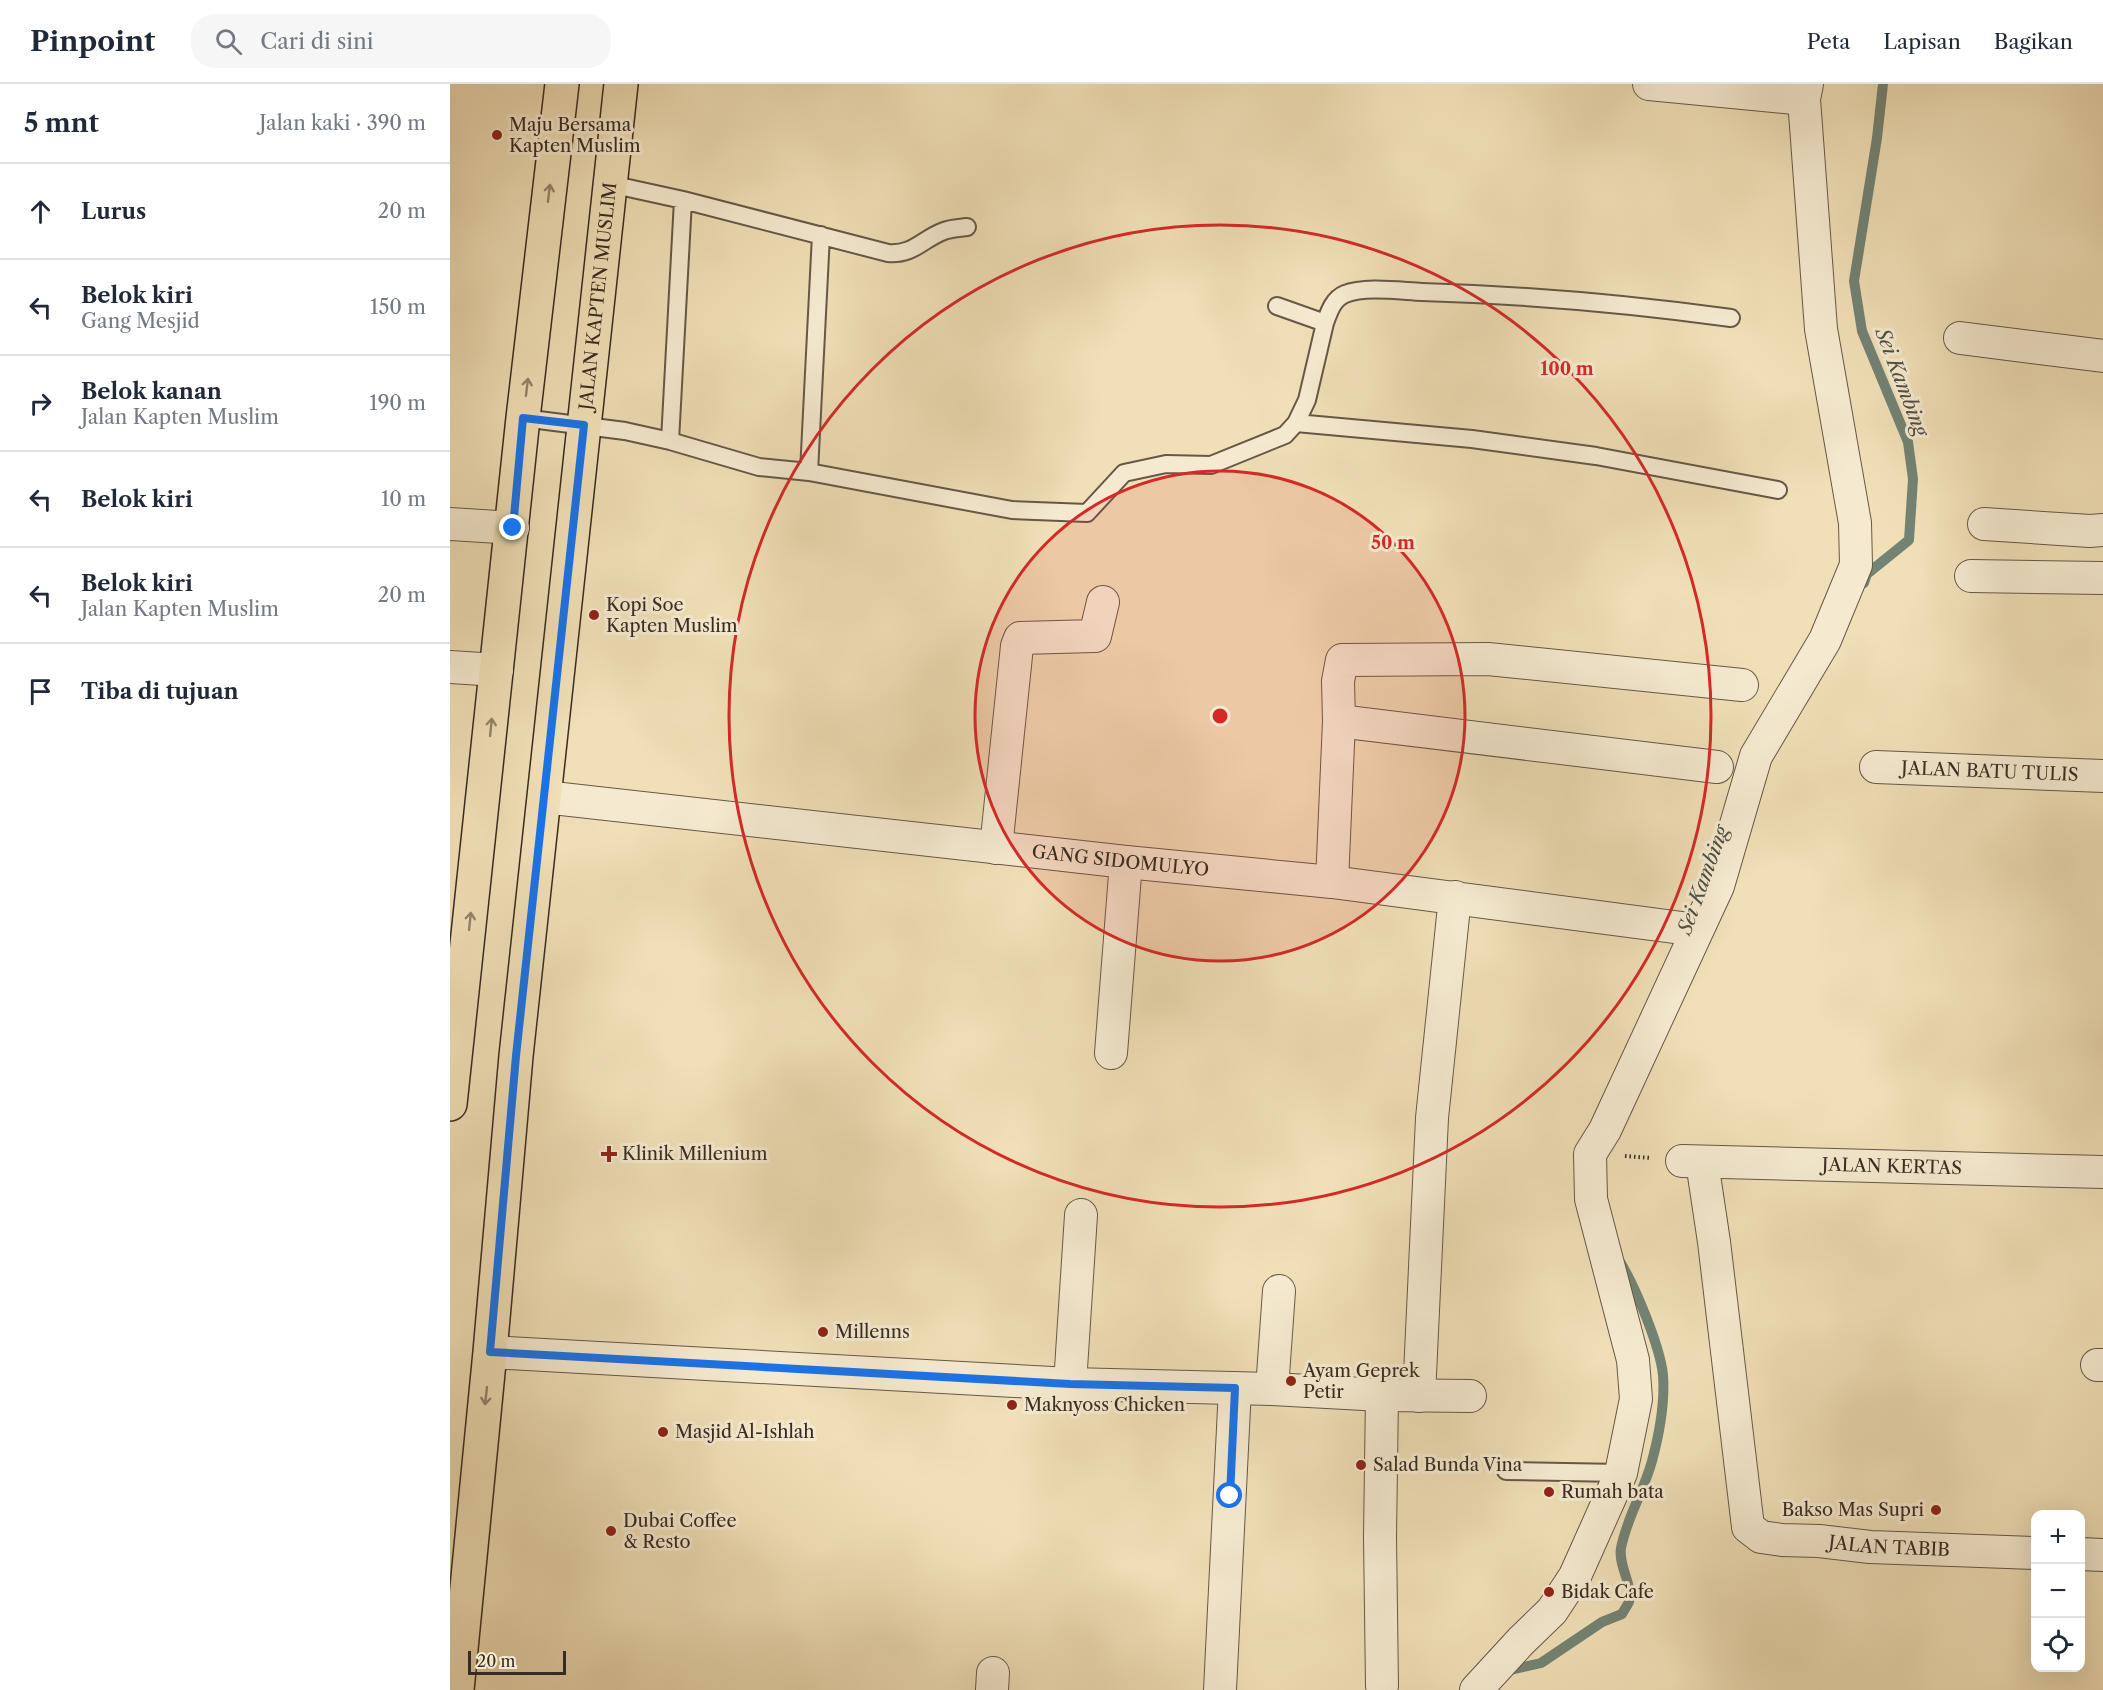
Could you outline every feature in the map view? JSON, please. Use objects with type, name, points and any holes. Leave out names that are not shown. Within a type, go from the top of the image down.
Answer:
[{"type":"main road","points":[[450,1104],[452,1055],[562,84]]},
{"type":"main road","name":"JALAN KAPTEN MUSLIM","points":[[455,1678],[490,1352],[516,1056],[621,84]]},
{"type":"street","points":[[1476,1690],[1552,1611],[1575,1576],[1621,1473],[1636,1398],[1633,1360],[1591,1199],[1594,1154],[1718,886],[1756,756],[1825,640],[1856,565],[1855,523],[1821,329],[1806,92],[1649,84]]},
{"type":"street","points":[[1960,338],[2103,356]]},
{"type":"street","points":[[450,524],[513,528]]},
{"type":"street","points":[[1984,524],[2103,530]]},
{"type":"street","points":[[1971,576],[2103,578]]},
{"type":"street","points":[[996,848],[1017,646],[1020,638],[1095,636],[1103,602]]},
{"type":"street","points":[[1332,882],[1339,721],[1338,681],[1342,660],[1488,659],[1742,685]]},
{"type":"street","points":[[450,667],[497,670]]},
{"type":"street","points":[[1339,721],[1717,767]]},
{"type":"street","name":"JALAN BATU TULIS","points":[[1876,767],[2103,776]]},
{"type":"street","name":"GANG SIDOMULYO","points":[[544,797],[1125,862],[1332,882],[1697,930]]},
{"type":"street","points":[[1111,1053],[1125,862]]},
{"type":"street","points":[[1419,1396],[1432,1118],[1455,897]]},
{"type":"street","name":"JALAN KERTAS","points":[[1691,1161],[2103,1172]]},
{"type":"street","name":"JALAN TABIB","points":[[1691,1161],[1714,1242],[1748,1527],[1761,1537],[1782,1540],[1819,1541],[1870,1547],[2031,1552]]},
{"type":"street","points":[[1070,1384],[1081,1215]]},
{"type":"street","points":[[1272,1389],[1279,1291]]},
{"type":"street","points":[[490,1352],[1070,1384],[1470,1396]]},
{"type":"street","points":[[1221,1690],[1235,1388]]},
{"type":"street","points":[[1382,1395],[1380,1538],[1382,1686]]},
{"type":"street","points":[[2085,1554],[2103,1555]]},
{"type":"lane","points":[[610,184],[898,254],[912,250],[944,230],[967,227]]},
{"type":"lane","points":[[670,441],[683,200]]},
{"type":"lane","points":[[809,472],[821,235]]},
{"type":"lane","points":[[523,418],[626,431],[670,441],[759,467],[809,472],[1012,510],[1087,513],[1124,473],[1166,464],[1211,465],[1285,435],[1296,423],[1307,400],[1325,323],[1332,305],[1344,294],[1368,290],[1480,293],[1731,318]]},
{"type":"lane","points":[[1277,306],[1325,323]]},
{"type":"lane","points":[[1296,423],[1472,439],[1585,455],[1778,490]]},
{"type":"lane","points":[[1506,1471],[1621,1473]]},
{"type":"path","points":[[1594,1154],[1691,1161]]},
{"type":"waterway","name":"Sei Kambing","points":[[1864,583],[1867,574],[1909,540],[1913,479],[1908,442],[1862,331],[1854,281],[1877,138],[1883,84]]},
{"type":"waterway","name":"Sei Kambing","points":[[1506,1671],[1541,1663],[1602,1622],[1622,1614],[1629,1602],[1629,1588],[1621,1548],[1627,1526],[1645,1483],[1657,1441],[1661,1419],[1663,1375],[1652,1333],[1619,1260]]},
{"type":"place","name":"Maju Bersama Kapten Muslim","points":[[497,135]]},
{"type":"place","name":"Kopi Soe Kapten Muslim","points":[[594,615]]},
{"type":"place","name":"Klinik Millenium","points":[[609,1154]]},
{"type":"place","name":"Millenns","points":[[823,1332]]},
{"type":"place","name":"Ayam Geprek Petir","points":[[1291,1381]]},
{"type":"place","name":"Maknyoss Chicken","points":[[1012,1405]]},
{"type":"place","name":"Masjid Al-Ishlah","points":[[663,1432]]},
{"type":"place","name":"Salad Bunda Vina","points":[[1361,1465]]},
{"type":"place","name":"Rumah bata","points":[[1549,1492]]},
{"type":"place","name":"Bakso Mas Supri","points":[[1936,1510]]},
{"type":"place","name":"Dubai Coffee & Resto","points":[[611,1531]]},
{"type":"place","name":"Bidak Cafe","points":[[1549,1592]]},
{"type":"route","points":[[513,528],[523,418],[584,425],[516,1056],[490,1352],[1070,1384],[1235,1388],[1230,1496]]}]
